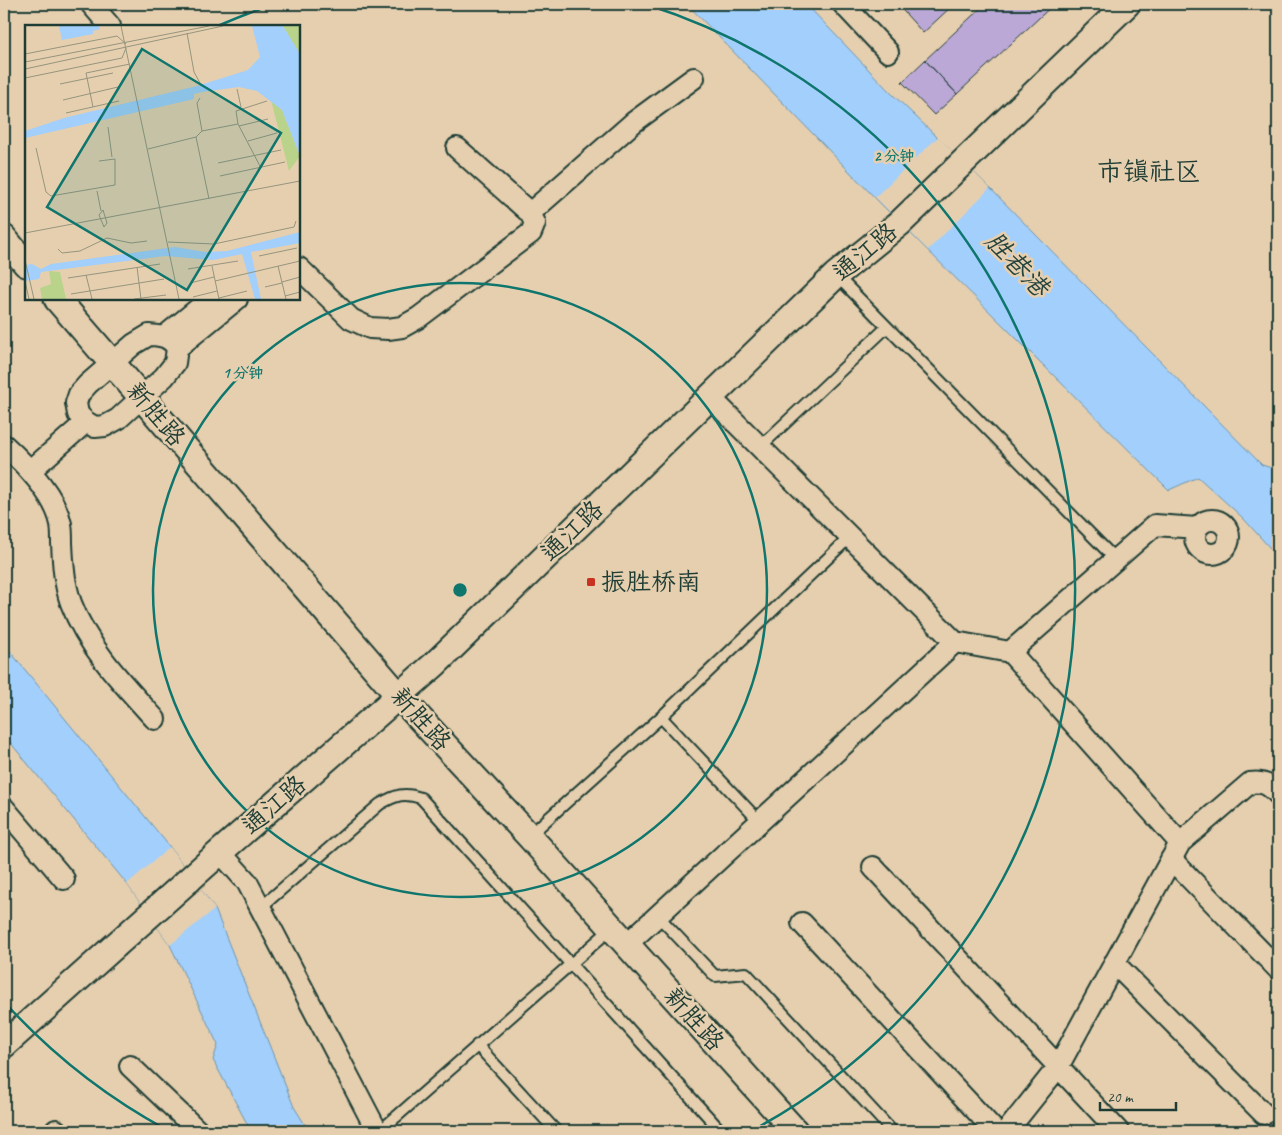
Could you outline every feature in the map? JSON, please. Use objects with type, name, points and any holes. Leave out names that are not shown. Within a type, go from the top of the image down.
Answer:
[{"type":"street","points":[[91,4],[109,25]]},
{"type":"street","points":[[842,4],[888,52]]},
{"type":"street","name":"通江路","points":[[4,1046],[220,852],[435,664],[709,396],[836,276],[900,222],[964,162],[1127,4]]},
{"type":"street","points":[[530,213],[634,122],[694,78]]},
{"type":"street","points":[[300,269],[351,319],[370,328],[388,329],[402,327],[418,318],[531,233],[535,224],[530,213],[457,148]]},
{"type":"street","points":[[4,238],[25,263]]},
{"type":"street","name":"新胜路","points":[[58,300],[399,696],[529,836],[795,1131]]},
{"type":"street","points":[[171,342],[209,300]]},
{"type":"street","points":[[171,342],[235,300]]},
{"type":"street","points":[[149,335],[171,342],[175,363],[164,377],[118,419],[105,426],[95,427],[82,418],[76,403],[79,394],[134,344],[149,335]]},
{"type":"street","points":[[709,396],[955,642],[1010,652],[1176,851],[1278,968]]},
{"type":"street","points":[[26,467],[82,418]]},
{"type":"street","points":[[4,445],[26,467],[54,504],[61,524],[64,579],[71,604],[86,633],[106,663],[155,719]]},
{"type":"street","points":[[1010,652],[1155,525],[1197,528]]},
{"type":"street","points":[[619,936],[658,916],[955,642]]},
{"type":"street","points":[[1007,1131],[1058,1067],[1176,851],[1250,783],[1260,781],[1270,786],[1278,794]]},
{"type":"street","points":[[4,808],[64,879]]},
{"type":"street","points":[[220,852],[247,882],[378,1131]]},
{"type":"street","points":[[873,867],[1118,1131]]},
{"type":"street","points":[[802,923],[995,1131]]},
{"type":"street","points":[[1114,963],[1264,1114]]},
{"type":"street","points":[[130,1066],[198,1131]]},
{"type":"lane","points":[[836,276],[1115,559]]},
{"type":"lane","points":[[760,447],[887,327]]},
{"type":"lane","points":[[529,836],[661,717],[850,537]]},
{"type":"lane","points":[[661,717],[760,822]]},
{"type":"lane","points":[[260,908],[380,804],[394,796],[409,794],[421,798],[721,1131]]},
{"type":"lane","points":[[658,916],[715,976],[746,973],[892,1131]]},
{"type":"lane","points":[[378,1131],[570,964],[619,936]]},
{"type":"lane","points":[[478,1045],[556,1131]]},
{"type":"water","name":"胜巷港","points":[[687,4],[806,4],[890,92],[984,182],[1262,465],[1278,470],[1278,557],[1243,518],[1198,477],[1169,490],[880,203]]},
{"type":"water","points":[[4,644],[170,847],[215,909],[294,1107],[309,1131],[251,1131],[213,1060],[218,1045],[170,945],[127,884],[4,735]]},
{"type":"pier","points":[[938,137],[990,188],[928,250],[875,197]]},
{"type":"pier","points":[[170,847],[215,909],[170,945],[127,884]]},
{"type":"building","points":[[897,4],[954,4],[923,33]]},
{"type":"building","points":[[985,4],[1054,4],[957,94],[925,60]]},
{"type":"building","points":[[925,60],[957,94],[934,115],[902,82]]},
{"type":"place","name":"振胜桥南","points":[[591,582]]},
{"type":"district","name":"市镇社区","points":[[1149,171]]}]
